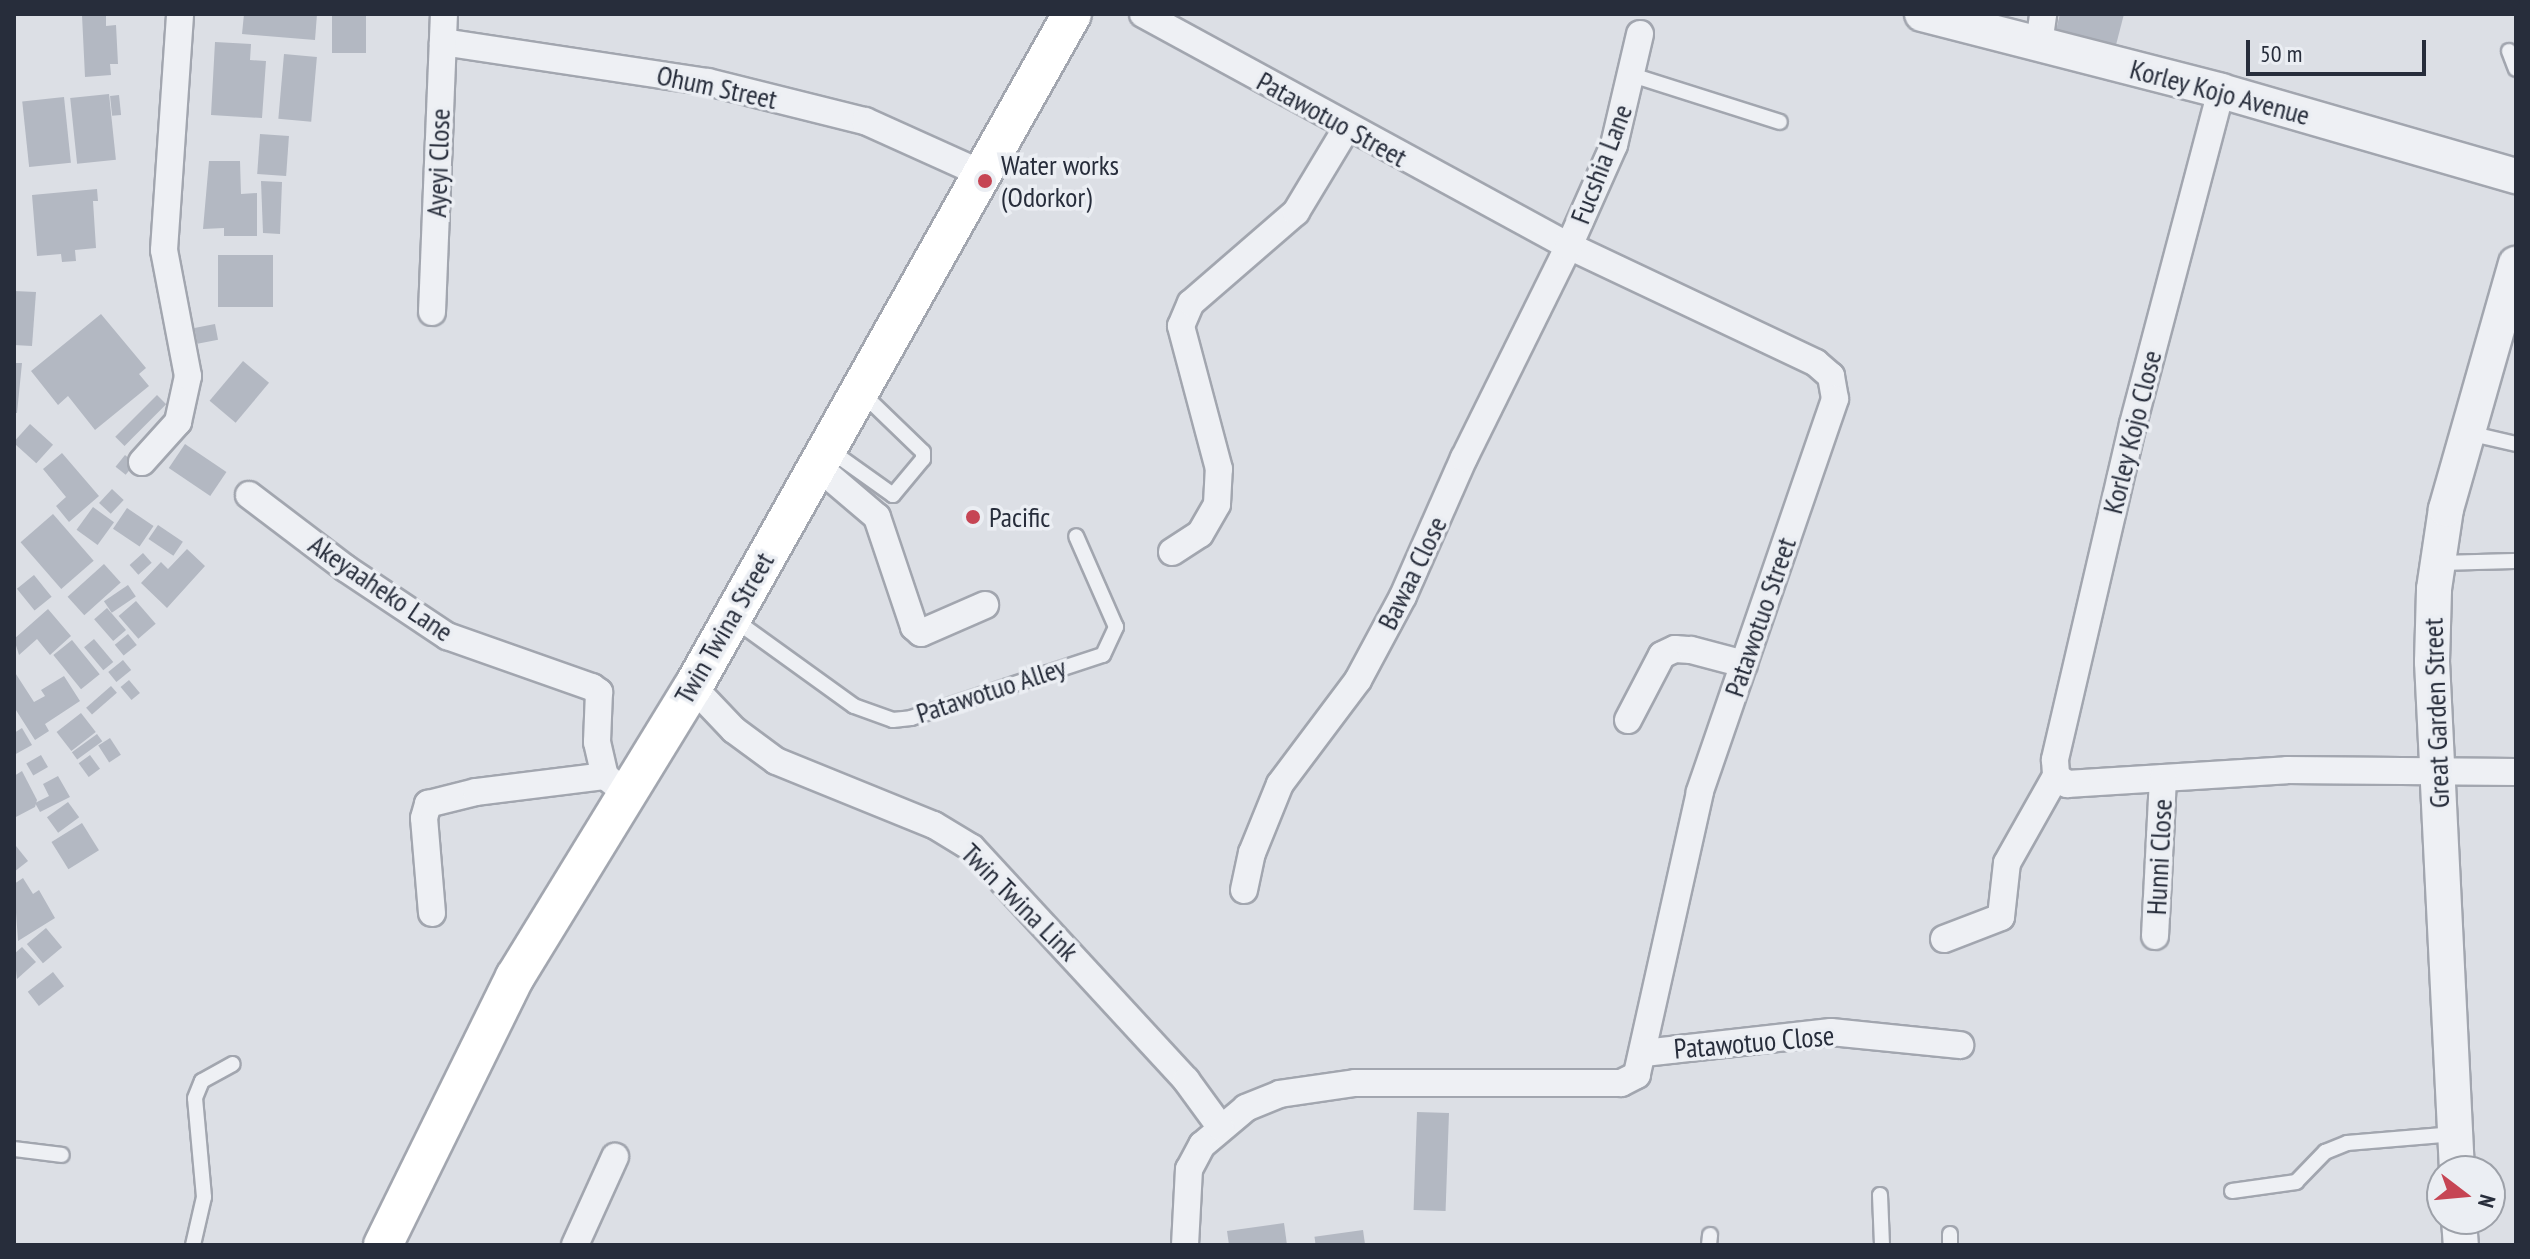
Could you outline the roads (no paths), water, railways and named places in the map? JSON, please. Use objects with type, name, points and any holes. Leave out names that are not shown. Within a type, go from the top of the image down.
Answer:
[{"type":"main road","name":"Twin Twina Street","points":[[383,1245],[515,977],[615,784],[693,687],[1072,14]]},
{"type":"street","points":[[142,462],[178,422],[188,376],[164,250],[180,14]]},
{"type":"street","name":"Ayeyi Close","points":[[432,312],[444,14]]},
{"type":"street","name":"Patawotuo Street","points":[[1143,14],[1346,129],[1569,246],[1776,341],[1831,376],[1835,399],[1700,792],[1637,1075],[1621,1083],[1315,1086],[1246,1108],[1202,1145],[1189,1169],[1185,1245]]},
{"type":"street","name":"Korley Kojo Avenue","points":[[1922,14],[2041,29],[2221,91],[2516,176]]},
{"type":"street","name":"Fucshia Lane","points":[[1569,246],[1614,145],[1640,34]]},
{"type":"street","name":"Ohum Street","points":[[443,42],[708,82],[865,121],[980,173]]},
{"type":"street","name":"Korley Kojo Close","points":[[1944,939],[2001,917],[2007,863],[2056,776],[2055,760],[2133,424],[2221,91]]},
{"type":"street","points":[[1172,552],[1200,534],[1217,504],[1218,481],[1181,326],[1191,303],[1296,212],[1346,129]]},
{"type":"street","name":"Bawaa Close","points":[[1244,890],[1252,853],[1280,784],[1358,680],[1403,596],[1464,458],[1569,246]]},
{"type":"street","name":"Great Garden Street","points":[[2456,1155],[2432,662],[2438,563],[2446,509],[2516,264]]},
{"type":"street","points":[[821,456],[877,517],[914,627],[921,633],[985,605]]},
{"type":"street","name":"Akeyaaheko Lane","points":[[249,495],[345,568],[447,636],[599,692],[597,742],[615,784]]},
{"type":"street","points":[[1628,720],[1662,655],[1691,650],[1744,664]]},
{"type":"street","name":"Twin Twina Link","points":[[693,687],[734,730],[776,761],[869,803],[934,825],[972,848],[1186,1080],[1221,1128]]},
{"type":"street","points":[[2056,776],[2067,784],[2287,770],[2516,772]]},
{"type":"street","name":"Hunni Close","points":[[2155,936],[2163,778]]},
{"type":"street","points":[[432,913],[424,818],[428,804],[476,792],[615,784]]},
{"type":"street","name":"Patawotuo Close","points":[[1644,1053],[1831,1032],[1960,1045]]},
{"type":"street","points":[[575,1245],[615,1157]]},
{"type":"lane","points":[[2509,51],[2516,69]]},
{"type":"lane","points":[[1632,75],[1780,122]]},
{"type":"lane","points":[[821,456],[893,495],[923,459],[923,452],[859,390]]},
{"type":"lane","points":[[2468,433],[2516,444]]},
{"type":"lane","name":"Patawotuo Alley","points":[[732,618],[854,706],[893,720],[911,718],[1103,655],[1116,627],[1076,536]]},
{"type":"lane","points":[[2438,563],[2516,561]]},
{"type":"lane","points":[[193,1245],[204,1197],[195,1098],[202,1081],[233,1064]]},
{"type":"lane","points":[[2232,1191],[2296,1182],[2325,1152],[2347,1143],[2455,1134]]},
{"type":"lane","points":[[14,1149],[62,1155]]},
{"type":"lane","points":[[1880,1195],[1882,1245]]},
{"type":"place","name":"Water works (Odorkor)","points":[[985,181]]},
{"type":"place","name":"Pacific","points":[[973,517]]}]
